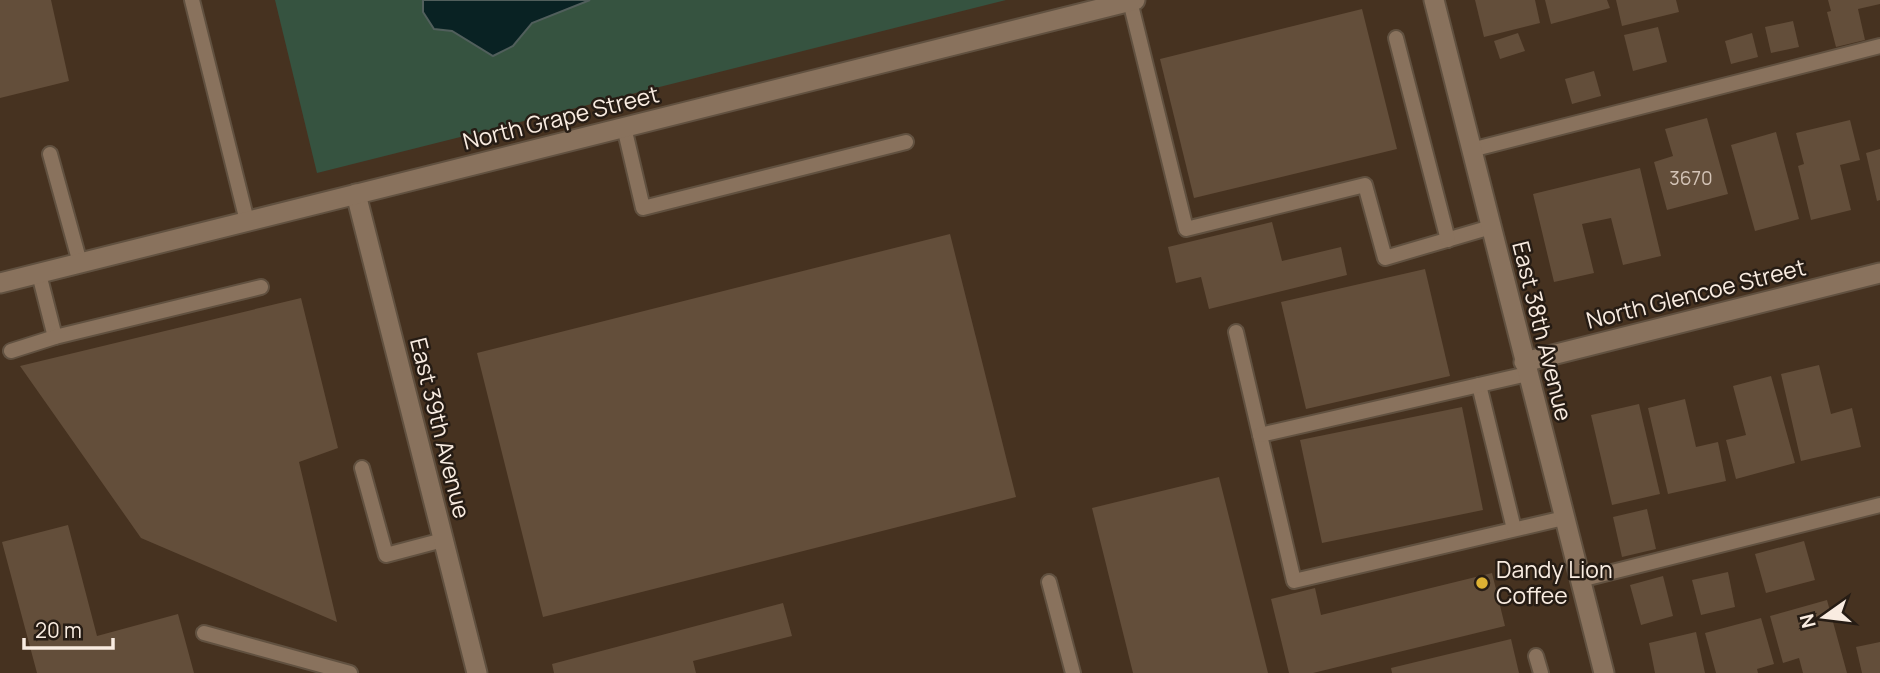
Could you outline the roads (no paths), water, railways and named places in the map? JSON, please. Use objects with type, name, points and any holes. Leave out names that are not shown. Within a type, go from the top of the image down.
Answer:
[{"type":"street","name":"East 38th Avenue","points":[[1434,0],[1604,673]]},
{"type":"street","name":"North Grape Street","points":[[0,284],[1133,1]]},
{"type":"street","name":"East 39th Avenue","points":[[356,194],[477,673]]},
{"type":"street","name":"North Glencoe Street","points":[[1526,368],[1880,273]]},
{"type":"lane","points":[[192,0],[247,221]]},
{"type":"lane","points":[[1133,1],[1186,229],[1365,185],[1385,258],[1491,227]]},
{"type":"lane","points":[[1396,38],[1448,240]]},
{"type":"lane","points":[[1471,150],[1880,46]]},
{"type":"lane","points":[[624,127],[643,208],[906,142]]},
{"type":"lane","points":[[50,153],[80,263]]},
{"type":"lane","points":[[39,274],[55,337]]},
{"type":"lane","points":[[11,351],[55,337],[261,287]]},
{"type":"lane","points":[[1236,332],[1294,580],[1564,517]]},
{"type":"lane","points":[[1260,435],[1479,385],[1526,368]]},
{"type":"lane","points":[[1479,385],[1514,529]]},
{"type":"lane","points":[[362,468],[386,555],[443,540]]},
{"type":"lane","points":[[1580,580],[1880,505]]},
{"type":"lane","points":[[1049,582],[1073,673]]},
{"type":"lane","points":[[204,633],[350,673]]},
{"type":"lane","points":[[1536,656],[1541,673]]},
{"type":"water","points":[[423,0],[590,0],[532,23],[513,46],[493,56],[452,31],[434,29],[423,12]]},
{"type":"place","name":"Dandy Lion Coffee","points":[[1482,583]]}]
